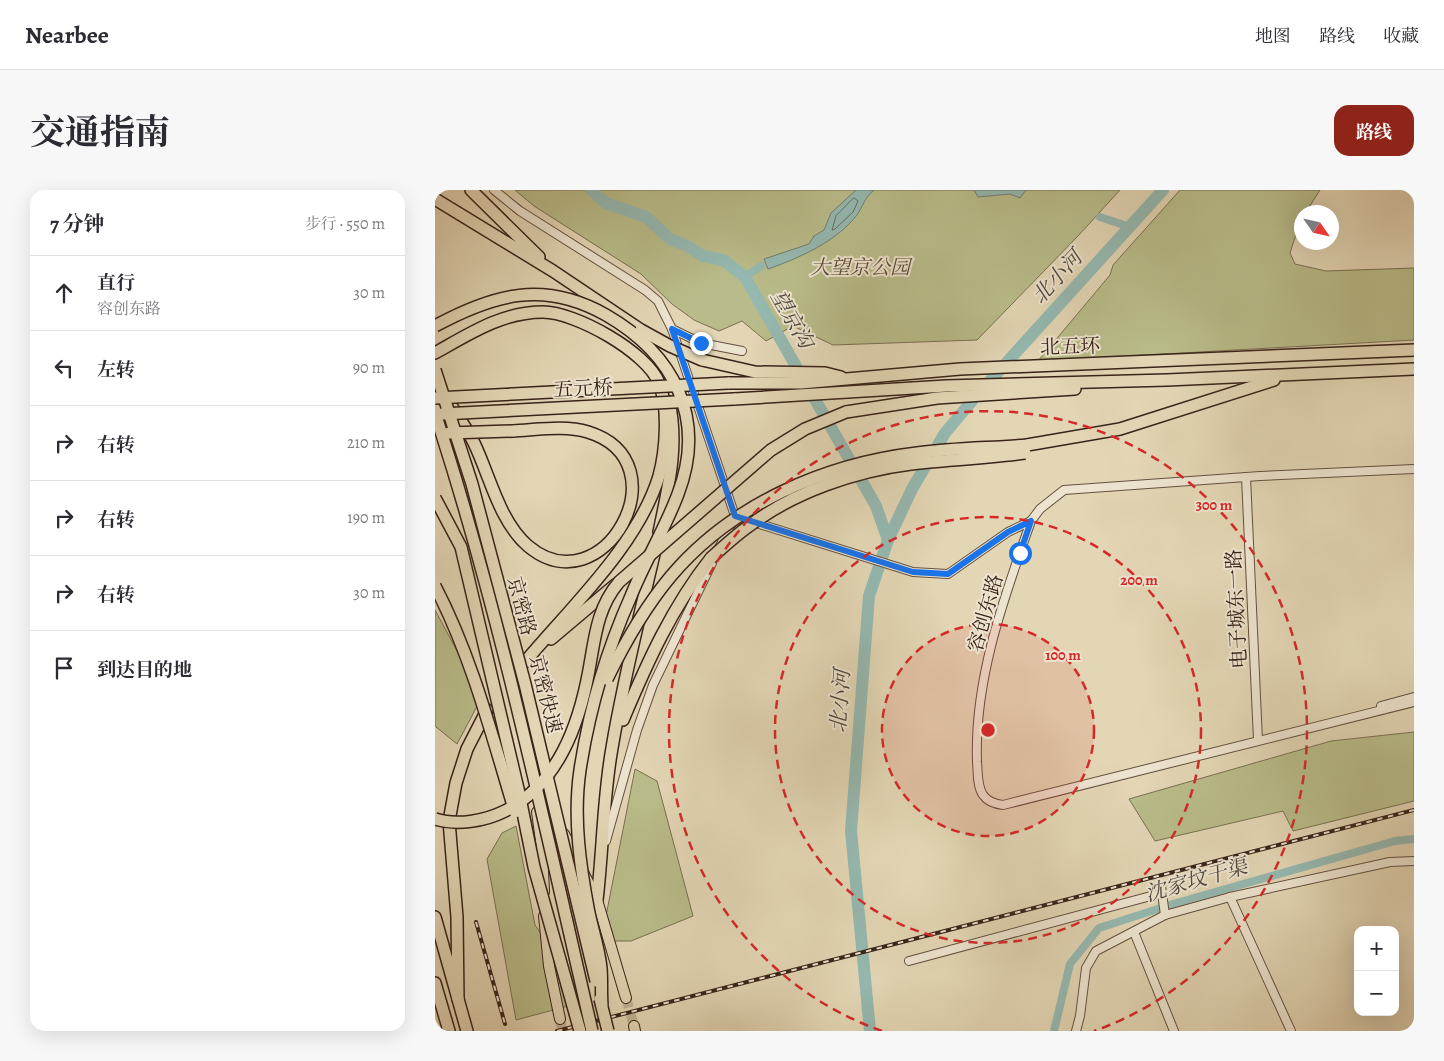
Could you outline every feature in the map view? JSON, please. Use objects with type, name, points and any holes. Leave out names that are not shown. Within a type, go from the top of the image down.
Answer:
[{"type":"highway","points":[[471,190],[553,271]]},
{"type":"highway","points":[[435,199],[553,271],[641,330],[671,346],[702,360],[755,372],[799,378]]},
{"type":"highway","points":[[435,208],[457,213]]},
{"type":"highway","points":[[435,326],[482,302],[497,298],[519,294],[561,296],[591,307],[639,338],[668,369],[681,396],[686,413],[689,442],[685,472],[665,525],[619,623],[603,671],[580,770],[577,822],[584,883],[601,966],[601,1005]]},
{"type":"highway","points":[[435,353],[480,328],[504,318],[544,312],[556,314],[582,323],[613,339],[641,361],[659,382],[668,399],[673,419],[674,451],[667,494],[612,747],[604,809],[602,855],[597,900]]},
{"type":"highway","name":"北五环","points":[[799,378],[848,378],[960,369],[1414,350]]},
{"type":"highway","name":"北五环","points":[[734,399],[946,386],[1167,380],[1414,369]]},
{"type":"highway","name":"京密快速","points":[[435,370],[472,484],[525,684],[608,1031]]},
{"type":"highway","points":[[612,747],[646,666],[674,610],[711,558],[750,525],[789,502],[819,488],[866,472],[911,464],[1026,449],[1120,429],[1244,389],[1295,375]]},
{"type":"highway","name":"五元桥","points":[[435,398],[799,378]]},
{"type":"highway","points":[[525,662],[771,450],[805,429],[846,412],[937,398],[1022,394],[1167,380]]},
{"type":"highway","points":[[458,998],[457,917],[449,821],[456,783],[467,749],[487,710],[505,685],[606,569],[627,540],[647,506],[659,476],[666,431],[659,382]]},
{"type":"highway","name":"五元桥","points":[[435,414],[734,399]]},
{"type":"highway","points":[[435,434],[513,431],[570,429],[589,432],[616,448],[625,461],[631,478],[632,498],[627,517],[615,537],[600,550],[583,558],[563,560],[545,556],[529,547],[517,536],[505,515],[473,441],[452,407]]},
{"type":"highway","name":"京密快速","points":[[435,414],[459,486],[512,687],[592,1031]]},
{"type":"highway","points":[[590,722],[603,686],[625,642],[649,604],[672,575],[694,553],[725,526],[759,503],[845,467],[918,453],[1026,449]]},
{"type":"highway","points":[[435,498],[461,547],[534,867]]},
{"type":"highway","points":[[435,820],[461,822],[488,818],[525,799],[546,780],[560,758],[575,725],[589,673],[600,611],[608,595],[619,582]]},
{"type":"highway","points":[[435,586],[450,615],[471,668],[534,867],[580,1031]]},
{"type":"highway","points":[[435,917],[467,1031]]},
{"type":"highway","points":[[435,983],[449,1031]]},
{"type":"main road","name":"京密路","points":[[435,363],[452,407],[563,831],[597,900],[627,998]]},
{"type":"main road","name":"京密路","points":[[435,429],[456,490],[485,599],[538,816],[542,848],[549,966],[560,1019]]},
{"type":"street","points":[[494,190],[520,211],[645,290],[658,301],[672,329],[735,516],[653,685],[622,779],[602,855]]},
{"type":"street","points":[[672,329],[701,343],[742,351]]},
{"type":"street","name":"容创东路","points":[[1259,740],[1003,805],[992,803],[983,796],[978,783],[976,743],[982,687],[996,626],[1031,521],[1045,505],[1065,490],[1246,477],[1414,469]]},
{"type":"street","name":"电子城东一路","points":[[1246,477],[1259,740]]},
{"type":"street","points":[[735,516],[905,570],[948,574],[1008,532],[1031,521]]},
{"type":"street","points":[[1259,740],[1277,732],[1414,697]]},
{"type":"street","points":[[1259,740],[1414,702]]},
{"type":"street","points":[[1076,1031],[1080,1016],[1086,968],[1092,956],[1096,951],[1165,914],[1230,896],[1390,862],[1414,861]]},
{"type":"street","points":[[909,961],[1161,890],[1165,914]]},
{"type":"street","points":[[1230,896],[1291,1031]]},
{"type":"street","points":[[1134,932],[1174,1031]]},
{"type":"green space","name":"大望京公园","points":[[515,190],[1120,190],[977,340],[833,345],[793,326],[766,341],[742,321],[719,331],[694,320],[672,304],[641,274],[534,206]]},
{"type":"green space","points":[[1180,190],[1320,190],[1310,205],[1294,205],[1294,241],[1290,253],[1295,264],[1326,271],[1414,268],[1414,340],[1038,361],[1110,275],[1113,265]]},
{"type":"green space","points":[[435,610],[482,697],[457,744],[435,726]]},
{"type":"green space","points":[[1414,732],[1414,801],[1293,831],[1283,811],[1155,841],[1129,799],[1331,741]]},
{"type":"green space","points":[[635,769],[657,781],[693,916],[631,941],[601,941]]},
{"type":"green space","points":[[516,826],[535,925],[560,961],[572,1005],[516,1020],[487,859],[502,833]]},
{"type":"water","points":[[856,190],[874,190],[848,225],[816,248],[768,269],[764,259],[809,244],[814,236],[824,230],[831,213]]},
{"type":"water","points":[[974,190],[1026,190],[1020,198],[1010,194],[978,197]]},
{"type":"waterway","name":"望京沟","points":[[591,190],[606,203],[646,217],[670,239],[687,246],[703,256],[723,260],[745,277],[876,506],[888,540]]},
{"type":"waterway","name":"北小河","points":[[980,392],[1163,190]]},
{"type":"waterway","points":[[1100,217],[1130,227]]},
{"type":"waterway","points":[[745,277],[761,266]]},
{"type":"waterway","name":"北小河","points":[[870,1031],[851,831],[869,596],[888,540],[912,489],[945,433],[972,401]]},
{"type":"waterway","name":"沈家坟干渠","points":[[1054,1031],[1070,964],[1099,928],[1173,904],[1395,841],[1414,839]]},
{"type":"tunnel","points":[[626,998],[634,1026]]},
{"type":"tunnel","points":[[560,1019],[562,1031]]},
{"type":"railway","points":[[557,1031],[1414,810]]},
{"type":"railway","points":[[476,922],[505,1024]]},
{"type":"route","points":[[701,343],[672,329],[735,516],[913,572],[948,574],[1008,532],[1031,521],[1020,553]]}]
